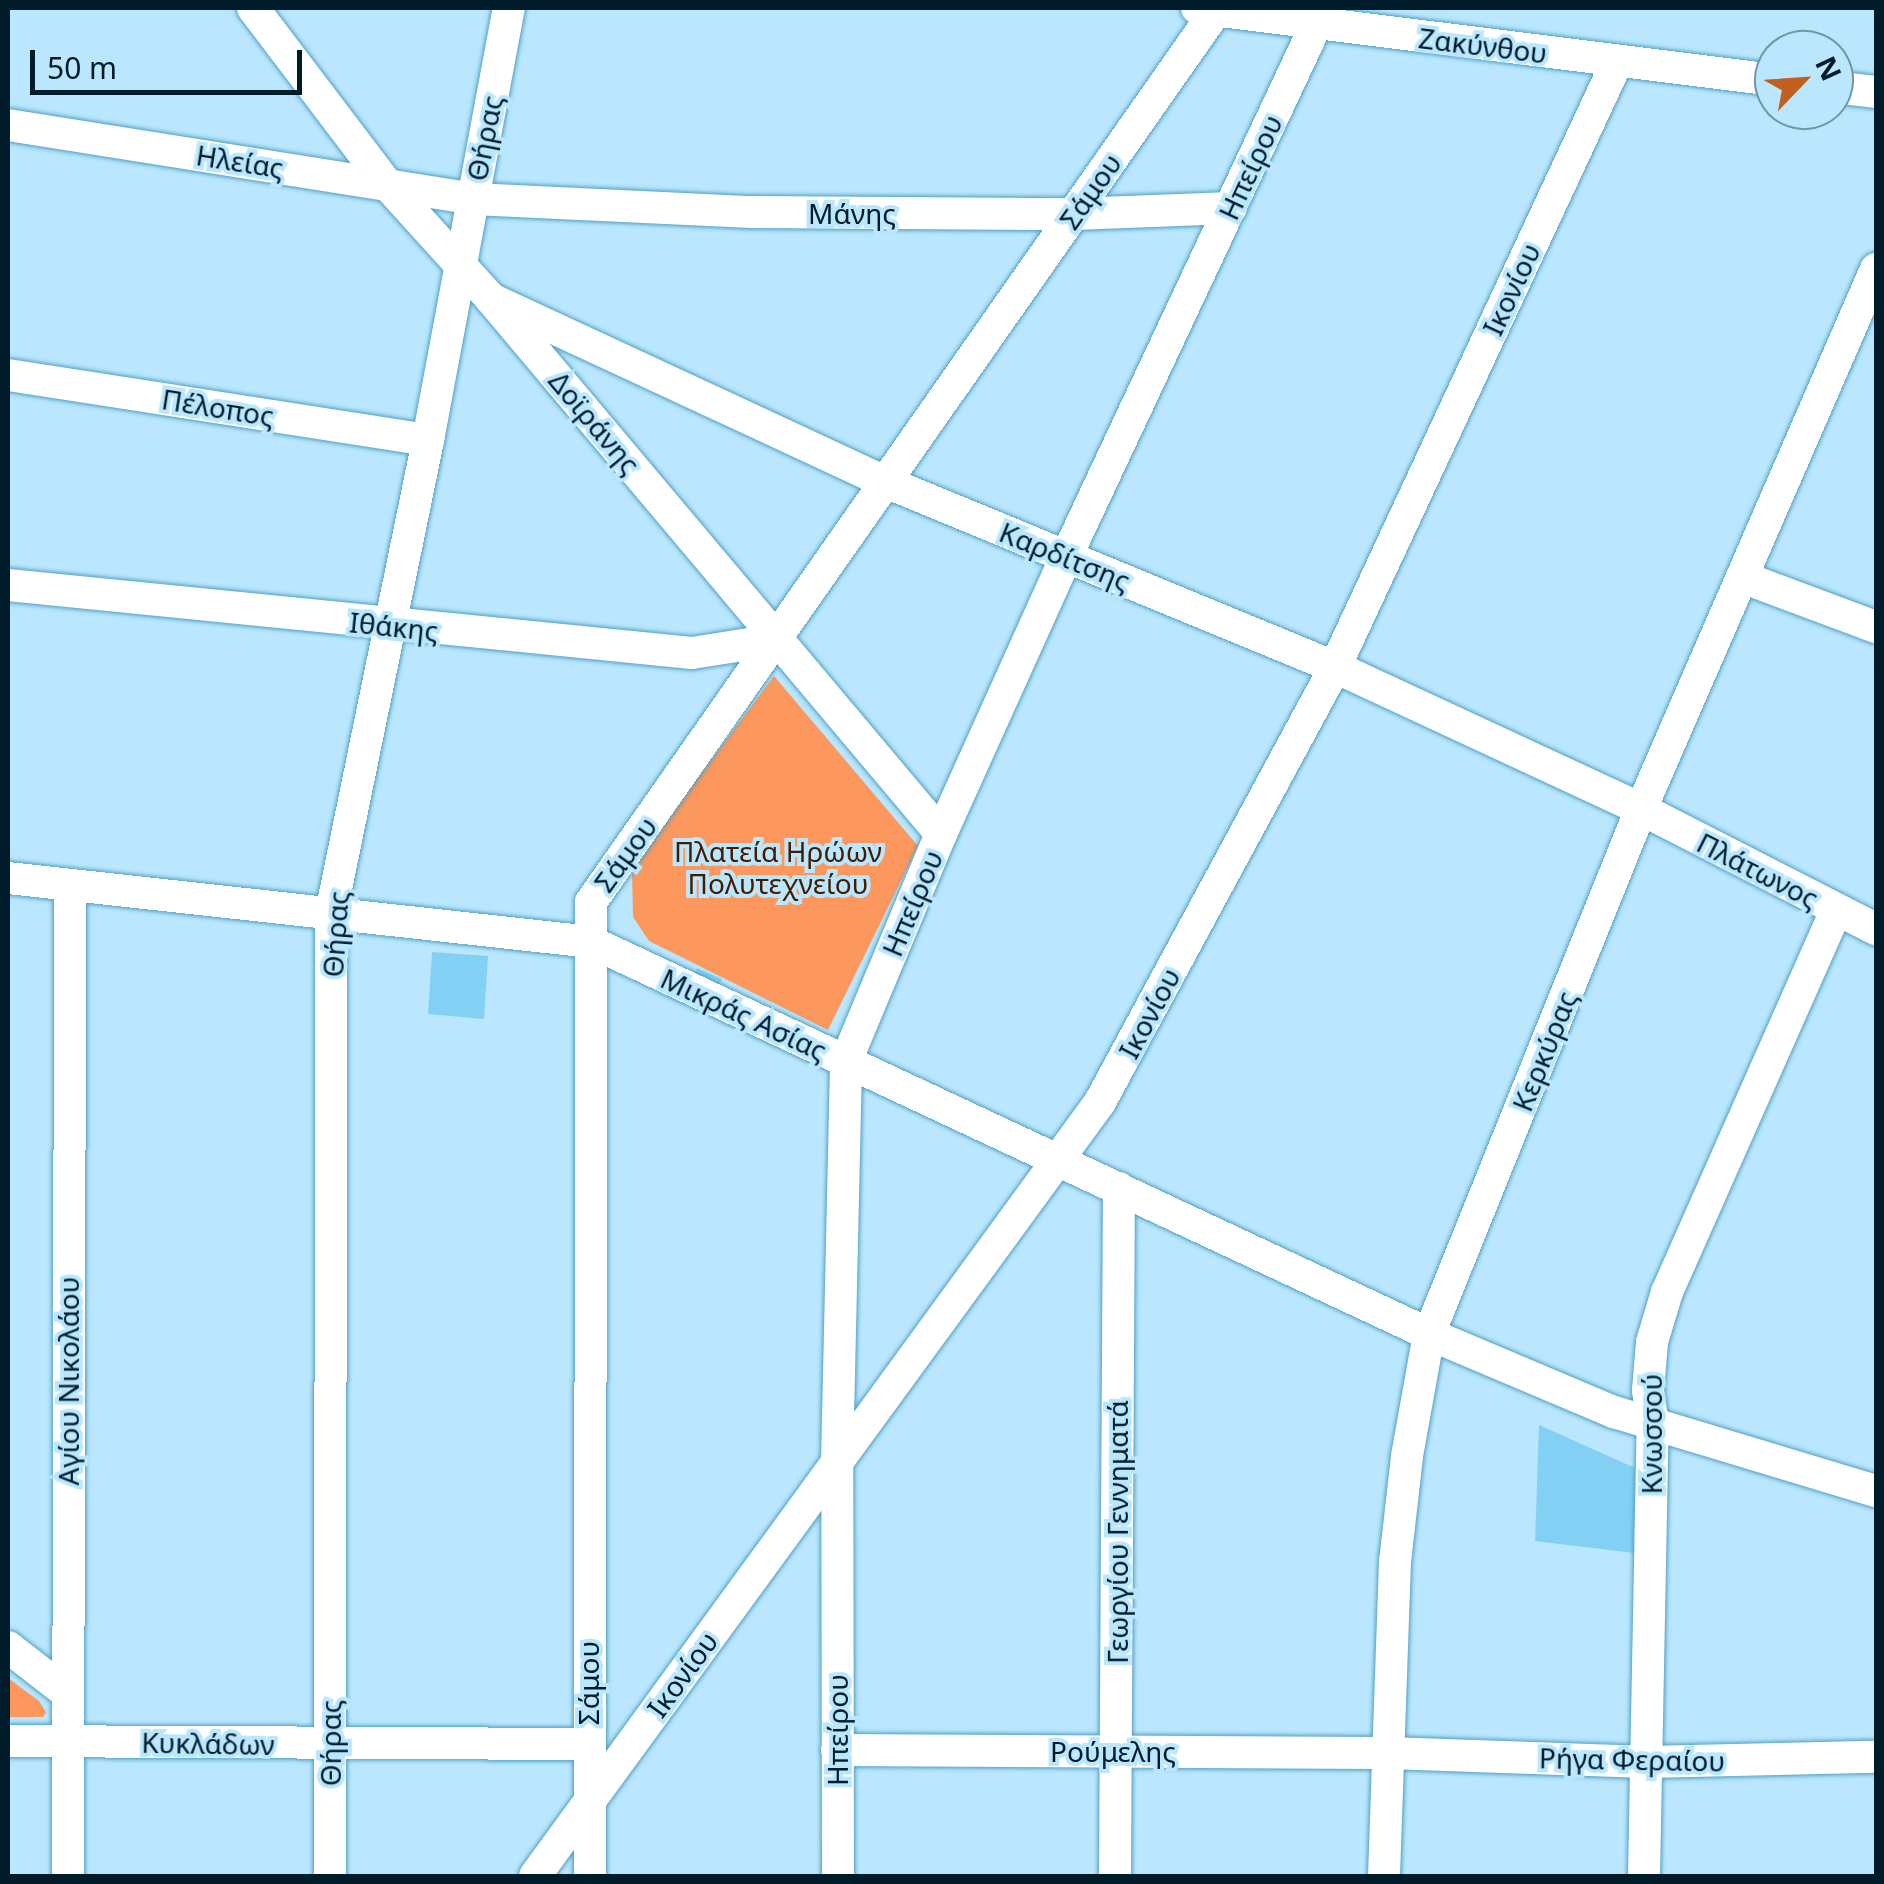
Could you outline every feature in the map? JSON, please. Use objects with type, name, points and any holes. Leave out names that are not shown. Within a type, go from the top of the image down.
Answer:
[{"type":"street","name":"Δοϊράνης","points":[[252,8],[386,184],[491,300],[941,834]]},
{"type":"street","name":"Θήρας","points":[[330,1876],[331,913],[428,440],[509,8]]},
{"type":"street","name":"Ζακύνθου","points":[[1209,8],[1321,15],[1617,62],[1754,78]]},
{"type":"street","name":"Σάμου","points":[[590,1876],[591,902],[780,639],[1074,214],[1209,8]]},
{"type":"street","name":"Ηπείρου","points":[[838,1876],[837,1462],[846,1061],[941,834],[1066,557],[1321,15]]},
{"type":"street","name":"Ικονίου","points":[[535,1876],[1100,1102],[1336,667],[1617,62]]},
{"type":"street","name":"Ηλείας","points":[[8,126],[472,199]]},
{"type":"street","name":"Μάνης","points":[[472,199],[752,212],[1074,214],[1231,208]]},
{"type":"street","name":"Κερκύρας","points":[[1384,1876],[1395,1562],[1407,1456],[1430,1334],[1641,809],[1742,577],[1868,309],[1876,269]]},
{"type":"street","name":"Καρδίτσης","points":[[491,300],[888,483],[1336,667],[1641,809]]},
{"type":"street","name":"Πέλοπος","points":[[8,375],[428,440]]},
{"type":"street","points":[[1742,577],[1876,627]]},
{"type":"street","name":"Ιθάκης","points":[[8,585],[390,626],[692,652],[780,639]]},
{"type":"street","name":"Πλάτωνος","points":[[1641,809],[1876,928]]},
{"type":"street","name":"Μικράς Ασίας","points":[[8,878],[591,942],[1430,1334],[1652,1426],[1876,1491]]},
{"type":"street","name":"Αγίου Νικολάου","points":[[68,1876],[70,884]]},
{"type":"street","name":"Κνωσσού","points":[[1644,1876],[1652,1426],[1648,1390],[1652,1342],[1667,1292],[1836,910]]},
{"type":"street","name":"Γεωργίου Γεννηματά","points":[[1114,1876],[1119,1188]]},
{"type":"street","points":[[8,1647],[66,1692]]},
{"type":"street","name":"Κυκλάδων","points":[[8,1741],[588,1744]]},
{"type":"street","name":"Ρούμελης","points":[[837,1750],[1388,1754]]},
{"type":"street","name":"Ρήγα Φεραίου","points":[[1388,1754],[1647,1762],[1876,1757]]},
{"type":"green space","name":"Πλατεία Ηρώων Πολυτεχνείου","points":[[774,676],[918,846],[828,1030],[649,941],[633,917],[632,872],[638,858]]},
{"type":"green space","points":[[8,1678],[39,1701],[46,1712],[43,1717],[8,1717]]},
{"type":"building","points":[[432,952],[488,956],[484,1019],[428,1014]]},
{"type":"building","points":[[697,968],[722,979],[715,994],[690,982]]},
{"type":"building","points":[[1539,1425],[1635,1468],[1634,1553],[1535,1541]]}]
